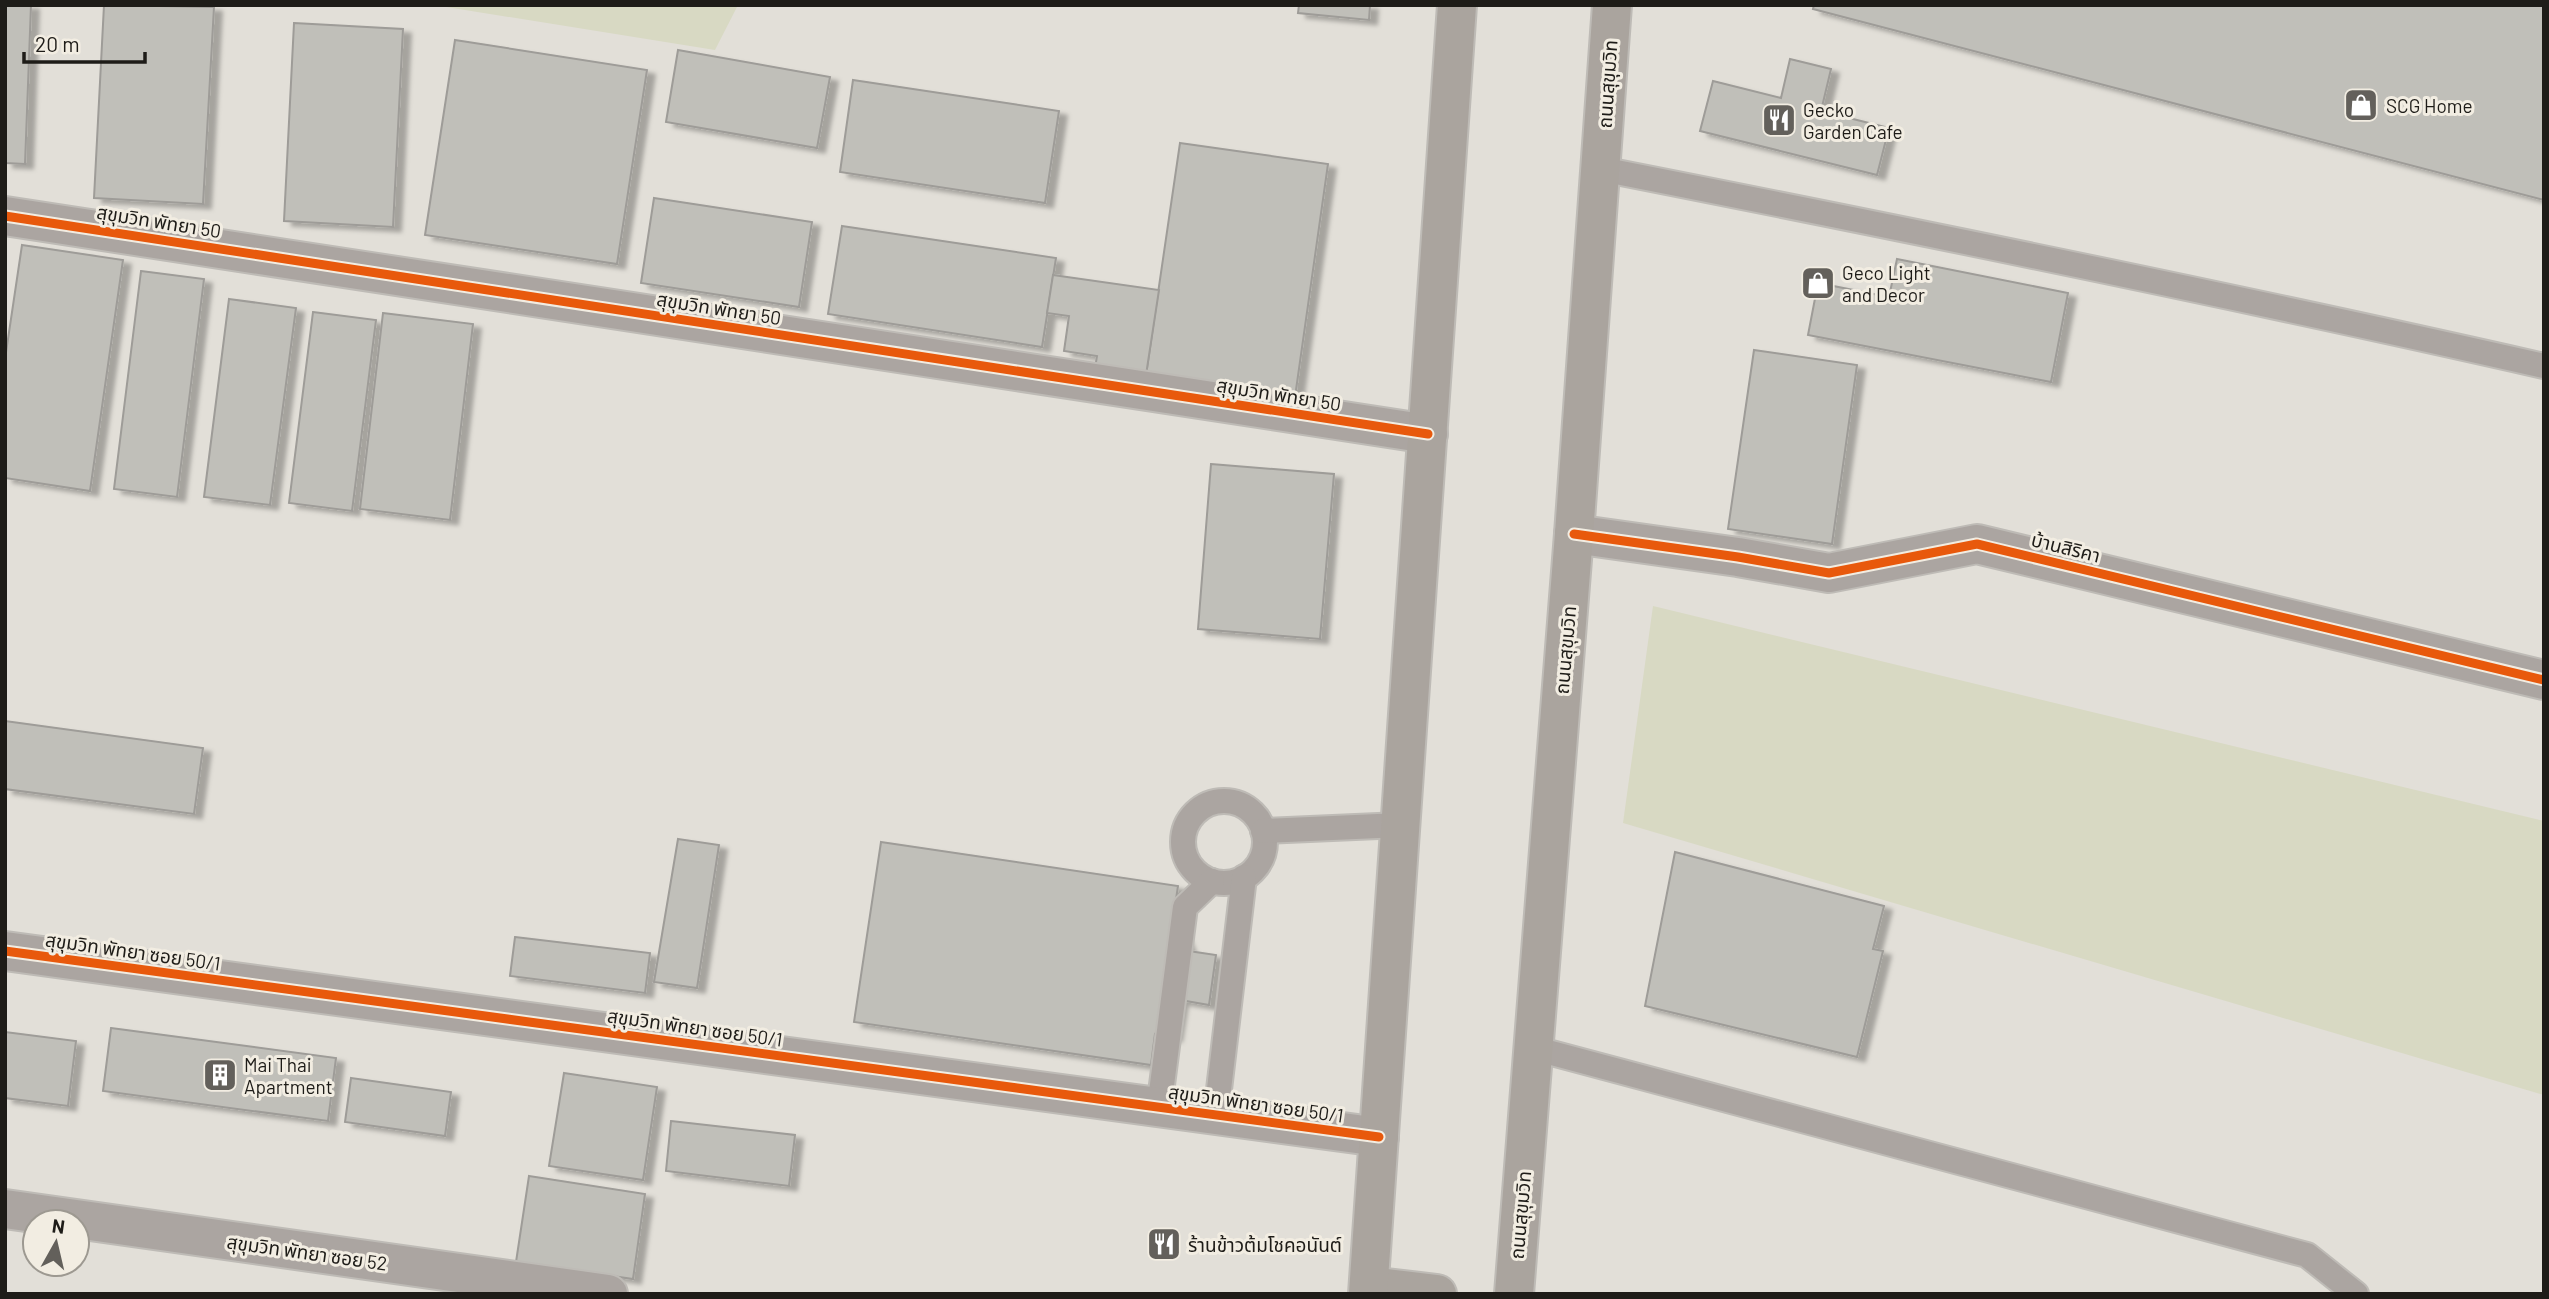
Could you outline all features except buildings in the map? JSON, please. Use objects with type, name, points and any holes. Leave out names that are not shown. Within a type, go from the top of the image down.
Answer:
[{"type":"highway","points":[[1437,1294],[1369,1290],[1457,5]]},
{"type":"highway","name":"ถนนสุขุมวิท","points":[[1514,1294],[1574,534],[1612,5]]},
{"type":"street","name":"สุขุมวิท พัทยา 50","points":[[5,216],[1427,434]]},
{"type":"street","name":"บ้านสิริคา","points":[[1574,534],[1829,573],[1977,544],[2544,681]]},
{"type":"street","name":"สุขุมวิท พัทยา ซอย 50/1","points":[[5,951],[1379,1137]]},
{"type":"street","name":"สุขุมวิท พัทยา ซอย 52","points":[[5,1209],[608,1294]]},
{"type":"lane","points":[[1601,169],[1974,243],[2341,320],[2544,366]]},
{"type":"lane","points":[[1227,801],[1241,805],[1253,813],[1263,831],[1264,851],[1259,864],[1237,881],[1212,881],[1191,867],[1185,855],[1183,842],[1191,818],[1201,808],[1213,803],[1227,801]]},
{"type":"lane","points":[[1263,831],[1401,825]]},
{"type":"lane","points":[[1216,1115],[1244,877]]},
{"type":"lane","points":[[1158,1108],[1185,907],[1212,881]]},
{"type":"lane","points":[[1533,1048],[2307,1255],[2356,1294]]},
{"type":"green space","points":[[434,5],[738,5],[715,50]]},
{"type":"green space","points":[[1653,606],[2544,821],[2544,1095],[1623,823]]},
{"type":"cycle path","points":[[5,216],[1428,434]]},
{"type":"cycle path","points":[[1574,534],[1829,573],[1977,544],[2544,680]]},
{"type":"cycle path","points":[[5,951],[1379,1137]]},
{"type":"place","name":"SCG Home","points":[[2361,105]]},
{"type":"place","name":"Gecko Garden Cafe","points":[[1779,120]]},
{"type":"place","name":"Geco Light and Decor","points":[[1818,283]]},
{"type":"place","name":"Mai Thai Apartment","points":[[220,1075]]},
{"type":"place","name":"ร้านข้าวต้มโชคอนันต์","points":[[1164,1244]]}]
